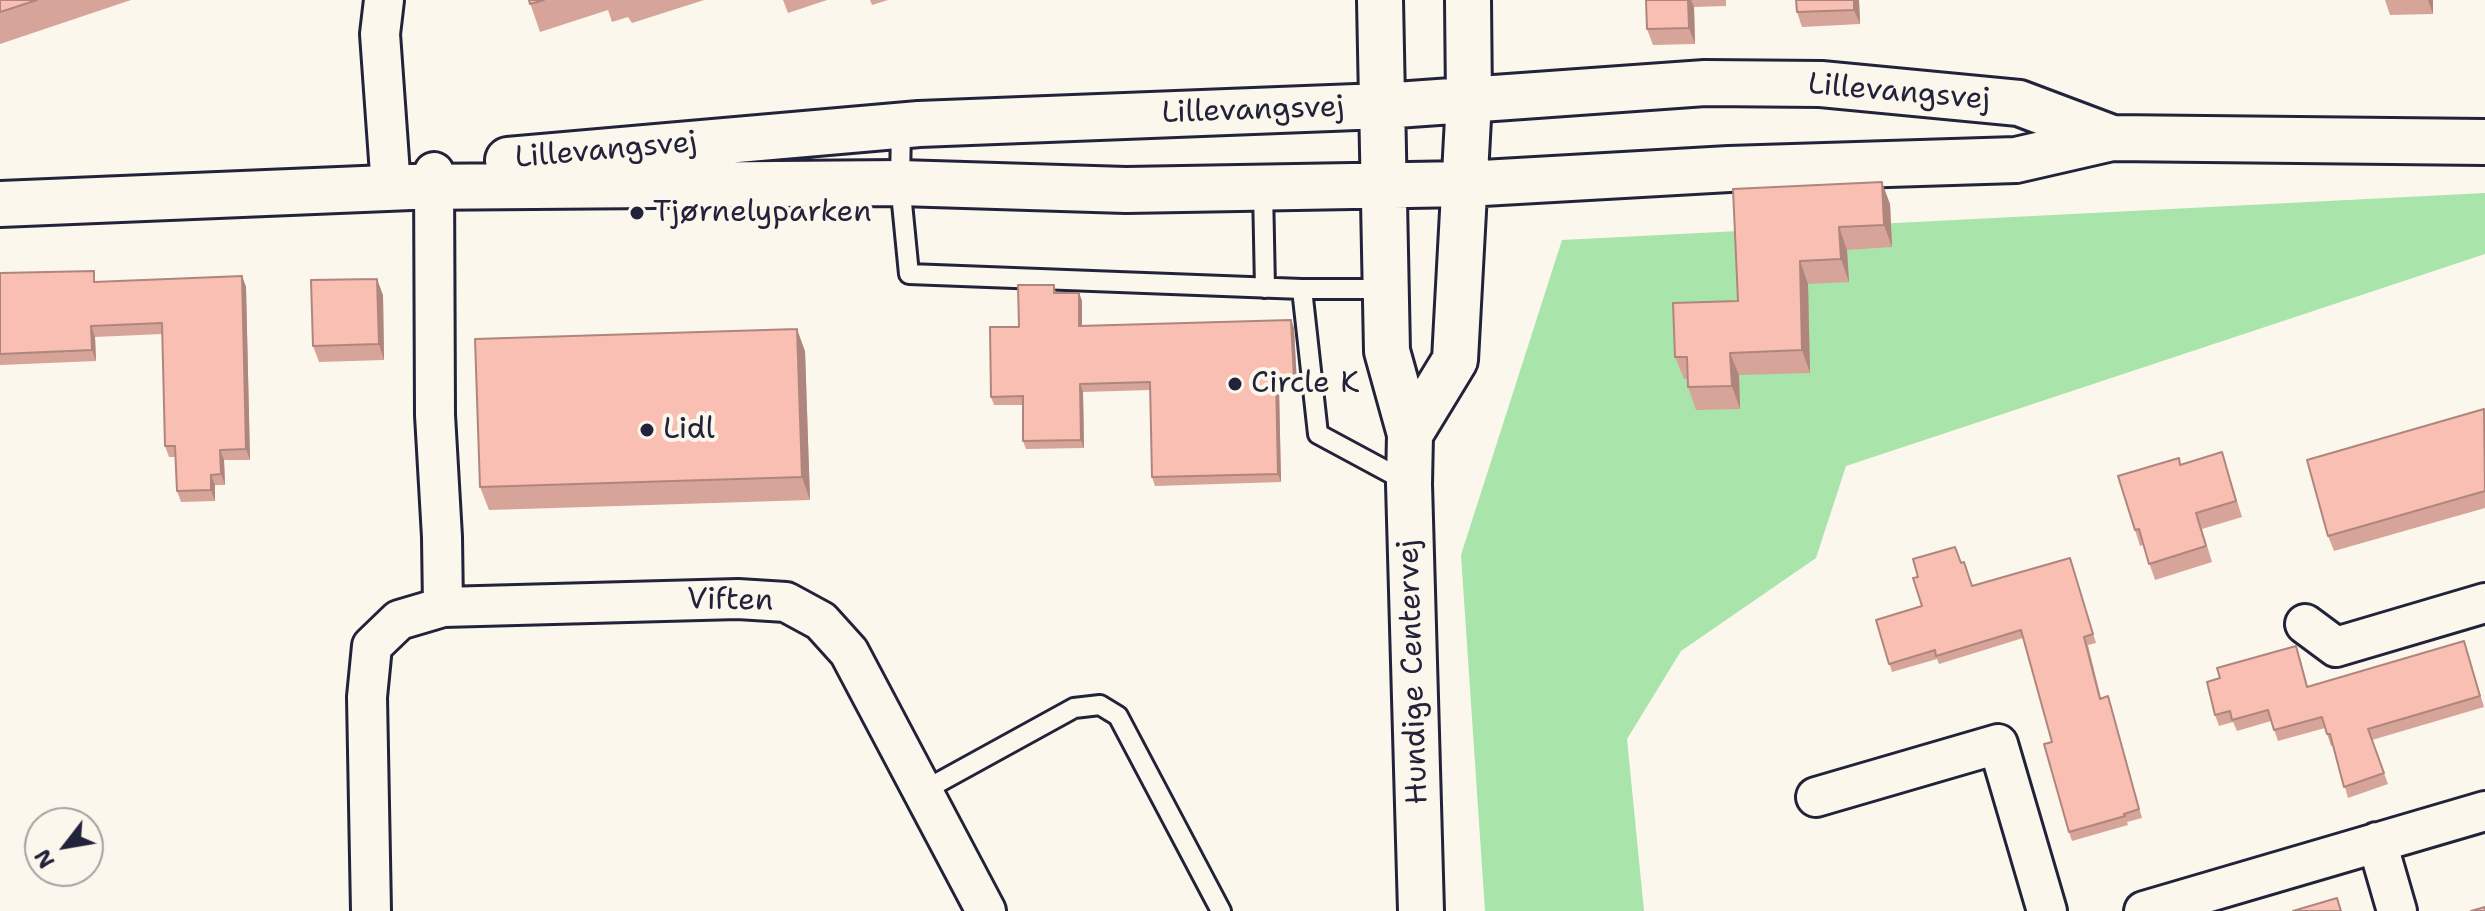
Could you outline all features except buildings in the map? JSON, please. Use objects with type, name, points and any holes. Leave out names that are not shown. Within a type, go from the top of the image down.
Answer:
[{"type":"street","points":[[384,0],[380,34],[419,182],[442,537],[443,607]]},
{"type":"street","name":"Hundige Centervej","points":[[1380,0],[1387,351],[1410,434],[1421,911]]},
{"type":"street","points":[[1410,434],[1455,360],[1469,100],[1468,0]]},
{"type":"street","name":"Lillevangsvej","points":[[419,182],[453,165],[901,126],[1382,106],[1705,83],[1821,84],[2019,103],[2112,138]]},
{"type":"street","name":"Lillevangsvej","points":[[0,204],[419,182],[900,183],[1126,190],[1465,184],[1729,169],[2016,160],[2112,138],[2485,142]]},
{"type":"street","name":"Viften","points":[[371,911],[367,697],[372,646],[399,620],[443,607],[738,599],[786,602],[821,621],[849,652],[986,911]]},
{"type":"street","points":[[2305,624],[2336,647],[2485,603]]},
{"type":"street","points":[[1816,797],[1998,744],[2047,911]]},
{"type":"street","points":[[2144,911],[2485,811]]},
{"type":"street","points":[[2377,842],[2397,911]]},
{"type":"lane","points":[[901,126],[900,183],[909,274],[1265,288],[1385,289]]},
{"type":"lane","points":[[1263,189],[1265,288]]},
{"type":"lane","points":[[1302,289],[1318,434],[1409,484]]},
{"type":"lane","points":[[923,791],[1074,708],[1100,705],[1118,716],[1221,911]]},
{"type":"green space","points":[[2485,193],[2485,254],[1846,466],[1816,558],[1681,651],[1627,739],[1644,911],[1485,911],[1461,555],[1562,240]]},
{"type":"place","name":"Tjørnelyparken","points":[[637,213]]},
{"type":"place","name":"Circle K","points":[[1235,384]]},
{"type":"place","name":"Lidl","points":[[647,430]]}]
